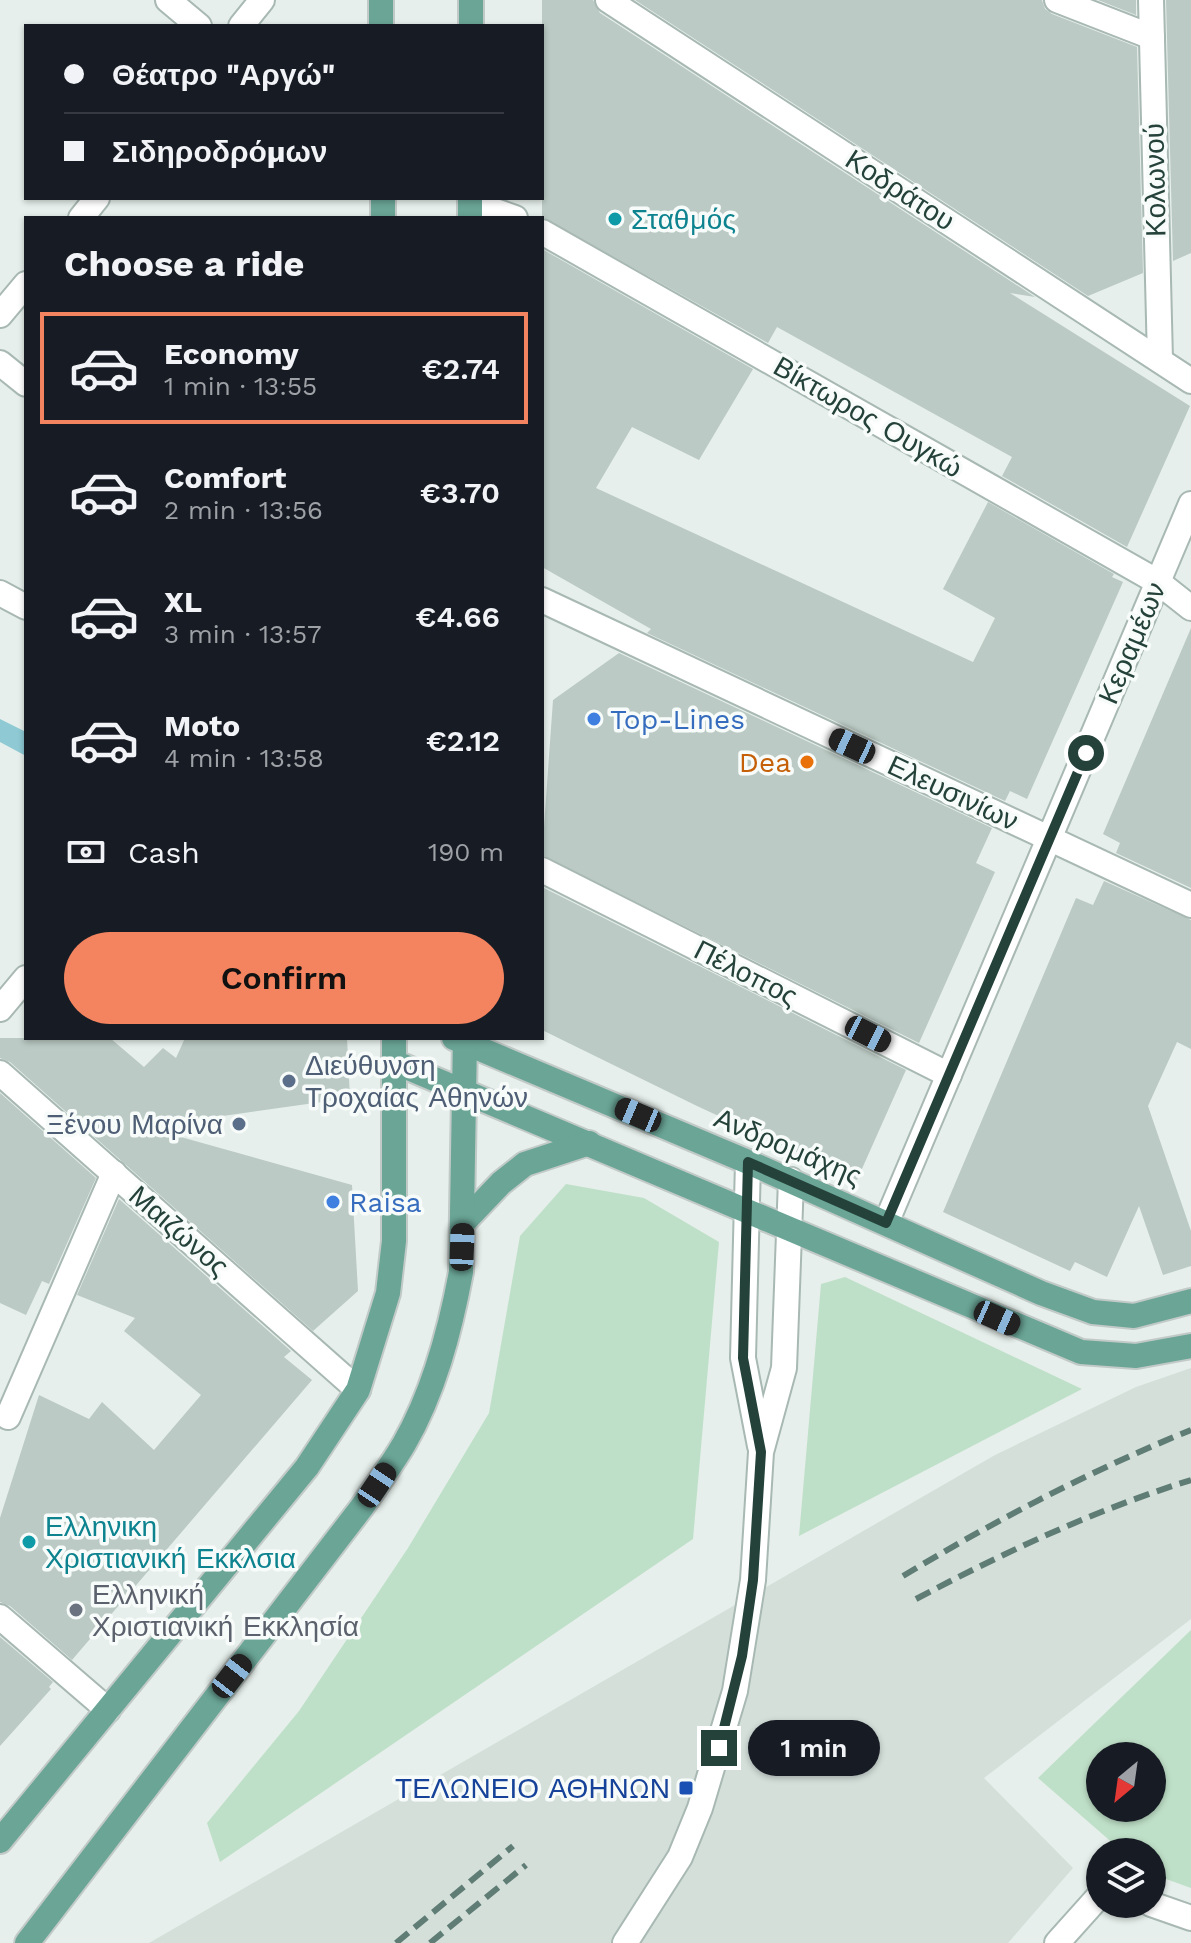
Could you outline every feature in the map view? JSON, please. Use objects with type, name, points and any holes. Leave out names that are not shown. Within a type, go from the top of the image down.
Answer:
[{"type":"main road","points":[[381,0],[381,24]]},
{"type":"main road","points":[[471,0],[471,24]]},
{"type":"main road","points":[[27,1943],[362,1507],[405,1442],[438,1369],[461,1272],[465,1091],[462,1040]]},
{"type":"main road","name":"Ανδρομάχης","points":[[462,1040],[791,1180],[1041,1293],[1093,1312],[1134,1316],[1191,1301]]},
{"type":"main road","points":[[394,1050],[465,1091],[1081,1352],[1136,1356],[1191,1346]]},
{"type":"main road","points":[[0,1841],[307,1467],[358,1390],[388,1293],[391,1267],[395,1213],[394,1050]]},
{"type":"main road","points":[[463,1223],[501,1183],[525,1164],[589,1143]]},
{"type":"street","points":[[168,0],[197,24]]},
{"type":"street","points":[[243,24],[262,0]]},
{"type":"street","name":"Κοδράτου","points":[[608,0],[1191,381]]},
{"type":"street","points":[[1057,0],[1152,37]]},
{"type":"street","name":"Κολωνού","points":[[1151,0],[1160,360]]},
{"type":"street","points":[[83,216],[95,200]]},
{"type":"street","points":[[470,206],[508,216]]},
{"type":"street","name":"Βίκτωρος Ουγκώ","points":[[544,233],[1158,582],[1191,608]]},
{"type":"street","points":[[0,315],[24,286]]},
{"type":"street","points":[[0,363],[24,382]]},
{"type":"street","name":"Κεραμέων","points":[[886,1223],[1191,504]]},
{"type":"street","points":[[0,593],[24,606]]},
{"type":"street","name":"Ελευσινίων","points":[[544,601],[1191,905]]},
{"type":"street","name":"Πέλοπος","points":[[544,871],[949,1075]]},
{"type":"street","points":[[0,1009],[24,980]]},
{"type":"street","name":"Μαιζώνος","points":[[0,1073],[358,1390]]},
{"type":"street","points":[[748,1162],[743,1358],[761,1452]]},
{"type":"street","points":[[8,1417],[114,1173]]},
{"type":"street","points":[[625,1943],[680,1857],[700,1808],[726,1726],[742,1656],[753,1580],[761,1452],[784,1368],[791,1180]]},
{"type":"street","points":[[0,1617],[108,1710]]},
{"type":"street","points":[[1166,1909],[1191,1918]]},
{"type":"street","points":[[1057,1943],[1086,1911]]},
{"type":"shaded area","points":[[1191,1368],[1191,1619],[984,1778],[1073,1868],[1008,1943],[149,1943],[995,1455],[1136,1387]]},
{"type":"green space","points":[[566,1184],[644,1198],[719,1242],[693,1539],[220,1862],[207,1823],[299,1711],[408,1548],[489,1413],[520,1236]]},
{"type":"green space","points":[[845,1277],[1082,1389],[799,1536],[821,1284]]},
{"type":"green space","points":[[1191,1630],[1191,1888],[1166,1879],[1166,1838],[1107,1838],[1089,1822],[1166,1822],[1166,1742],[1086,1742],[1086,1820],[1038,1778]]},
{"type":"water","points":[[0,719],[24,731],[24,755],[0,742]]},
{"type":"building","points":[[542,0],[593,0],[600,13],[1035,297],[1010,293],[1190,406],[1127,547],[1002,476],[1012,457],[777,327],[768,343],[544,218]]},
{"type":"building","points":[[635,0],[1042,0],[1045,9],[1052,14],[1137,47],[1143,273],[1088,296]]},
{"type":"building","points":[[1098,0],[1136,0],[1136,15]]},
{"type":"building","points":[[1166,0],[1191,0],[1191,253],[1173,261]]},
{"type":"building","points":[[544,250],[753,369],[699,460],[632,427],[596,488],[973,662],[995,618],[943,589],[988,502],[1123,582],[1027,799],[1010,791],[1005,801],[647,633],[651,629],[544,568]]},
{"type":"building","points":[[1191,628],[1191,888],[1116,853],[1120,843],[1103,834]]},
{"type":"building","points":[[619,653],[992,828],[976,863],[995,872],[919,1043],[544,856],[553,700]]},
{"type":"building","points":[[1104,881],[1191,920],[1191,1049],[1177,1042],[1148,1106],[1191,1231],[1191,1266],[1163,1275],[1139,1206],[1107,1277],[1075,1262],[1070,1271],[943,1212],[1076,898],[1093,905]]},
{"type":"building","points":[[544,888],[906,1070],[857,1180],[544,1031]]},
{"type":"building","points":[[0,1038],[112,1040],[144,1067],[163,1048],[176,1058],[184,1040],[347,1040],[350,1098],[145,1127],[352,1185],[358,1291],[313,1331],[10,1062],[0,1058]]},
{"type":"building","points":[[0,1093],[96,1178],[49,1284],[42,1281],[26,1315],[0,1303]]},
{"type":"building","points":[[119,1199],[291,1351],[284,1357],[312,1380],[72,1660],[10,1606],[0,1602],[0,1518],[39,1395],[89,1419],[102,1402],[154,1450],[201,1395],[124,1331],[135,1318],[77,1295]]},
{"type":"building","points":[[0,1637],[53,1682],[49,1687],[51,1689],[0,1746]]},
{"type":"railway","points":[[903,1576],[1044,1497],[1191,1430]]},
{"type":"railway","points":[[916,1599],[1051,1533],[1191,1480]]},
{"type":"railway","points":[[396,1943],[513,1846]]},
{"type":"railway","points":[[430,1943],[526,1865]]},
{"type":"place","name":"Σταθμός","points":[[615,219]]},
{"type":"place","name":"Top-Lines","points":[[594,719]]},
{"type":"place","name":"Dea","points":[[807,762]]},
{"type":"place","name":"Διεύθυνση Τροχαίας Αθηνών","points":[[289,1081]]},
{"type":"place","name":"Ξένου Μαρίνα","points":[[239,1124]]},
{"type":"place","name":"Raisa","points":[[333,1202]]},
{"type":"place","name":"Ελληνικη Χριστιανική Εκκλσια","points":[[29,1542]]},
{"type":"place","name":"Ελληνική Χριστιανική Εκκλησία","points":[[76,1610]]},
{"type":"place","name":"ΤΕΛΩΝΕΙΟ ΑΘΗΝΩΝ","points":[[686,1788]]},
{"type":"route","points":[[719,1748],[735,1691],[753,1580],[761,1452],[743,1358],[748,1162],[886,1223],[1086,753]]}]
